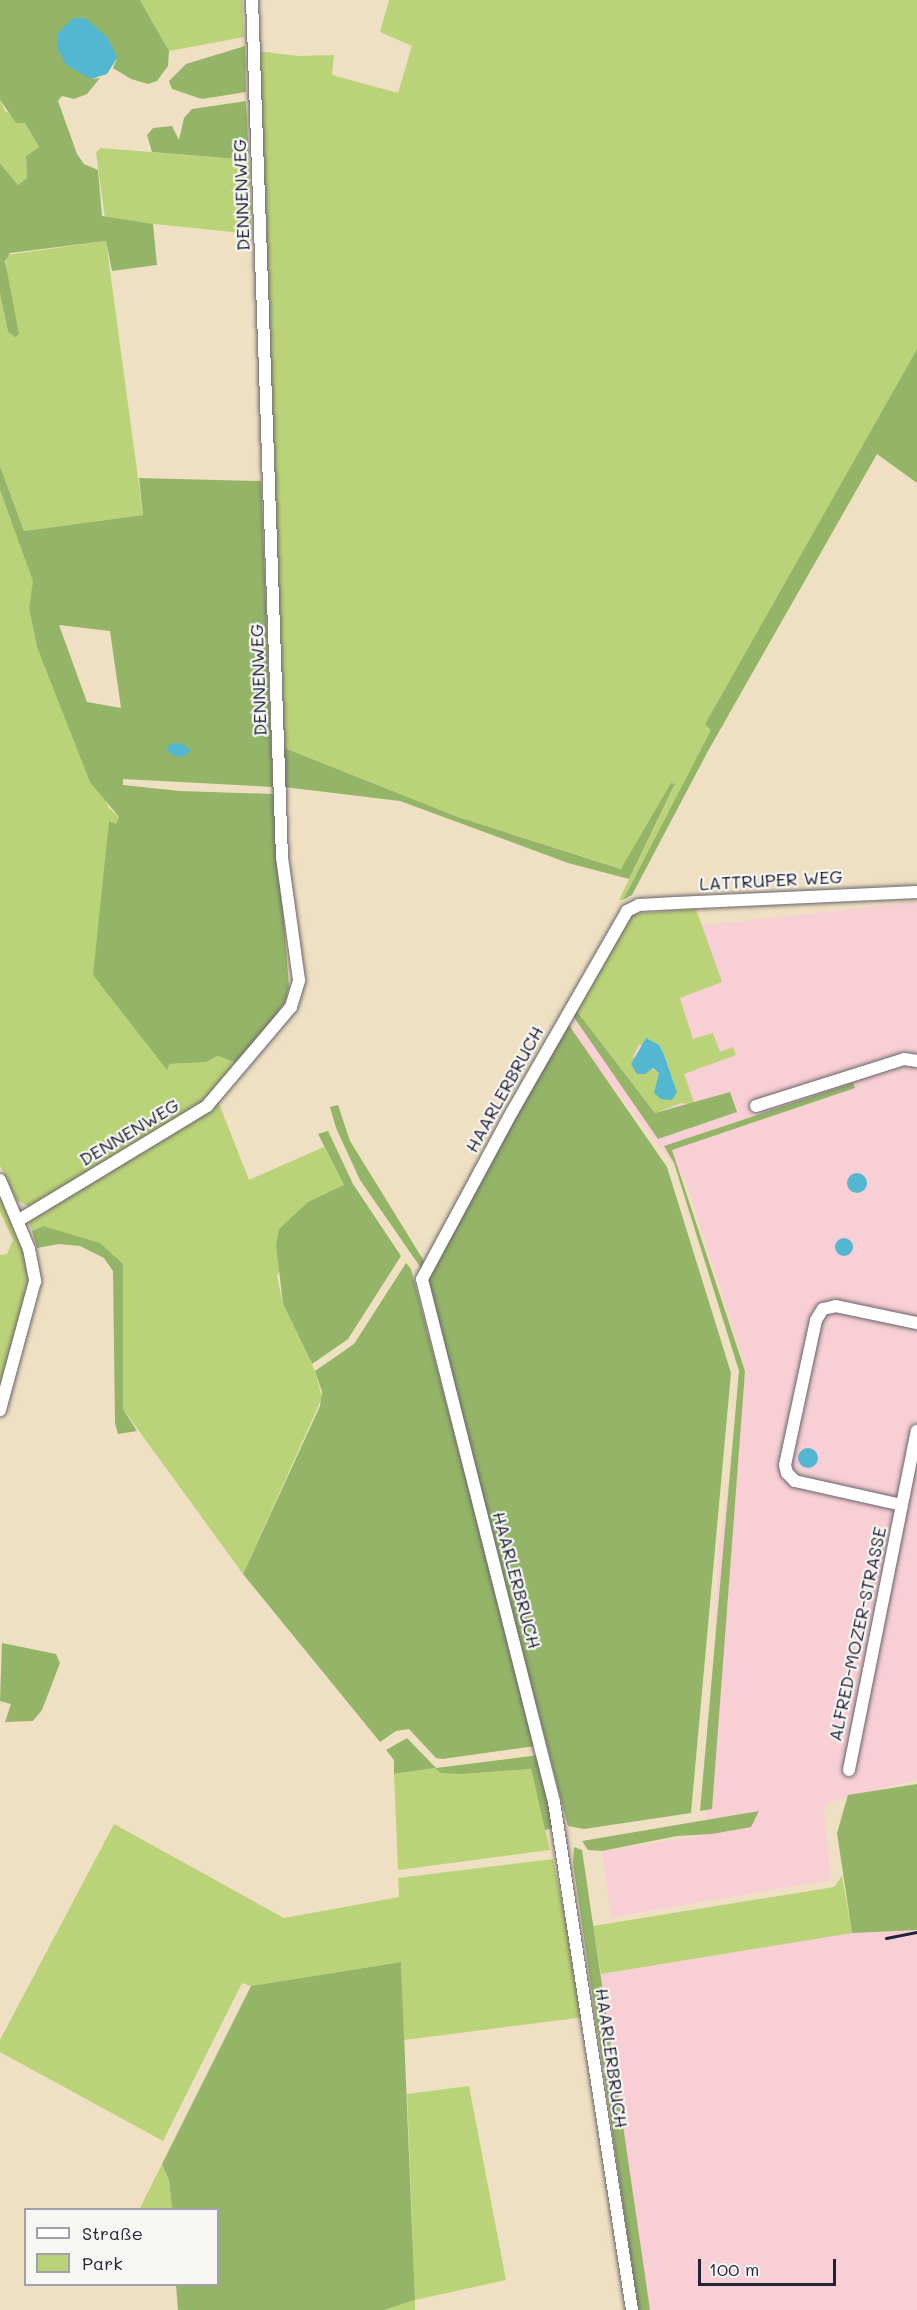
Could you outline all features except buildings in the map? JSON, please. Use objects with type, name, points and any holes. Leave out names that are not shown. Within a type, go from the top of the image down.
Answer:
[{"type":"street","name":"DENNENWEG","points":[[19,1220],[207,1106],[291,1007],[298,980],[282,858],[252,0]]},
{"type":"street","name":"LATTRUPER WEG","points":[[627,911],[639,905],[917,892]]},
{"type":"street","name":"HAARLERBRUCH","points":[[627,911],[512,1112],[425,1271],[422,1287],[550,1782],[632,2310]]},
{"type":"street","points":[[756,1106],[904,1059],[917,1061]]},
{"type":"street","points":[[0,1180],[19,1220],[33,1266],[34,1293],[0,1410]]},
{"type":"street","name":"ALFRED-MOZER-STRASSE","points":[[902,1505],[795,1481],[787,1473],[785,1465],[813,1331],[823,1309],[836,1306],[917,1323]]},
{"type":"street","name":"ALFRED-MOZER-STRASSE","points":[[849,1770],[917,1431]]},
{"type":"shaded area","points":[[917,902],[917,1779],[826,1803],[824,1808],[831,1880],[611,1917],[602,1851],[705,1835],[719,1546],[746,1370],[685,1179],[573,1035],[629,933]]},
{"type":"shaded area","points":[[917,1922],[917,2310],[650,2310],[597,1975]]},
{"type":"green space","points":[[0,0],[140,0],[169,51],[168,66],[157,81],[148,84],[131,79],[113,68],[117,58],[91,79],[100,78],[87,94],[74,99],[62,96],[58,101],[77,154],[84,164],[98,170],[102,216],[153,224],[157,265],[112,271],[106,241],[10,253],[5,261],[19,334],[15,337],[8,332],[0,293],[0,163],[18,185],[27,178],[26,156],[39,147],[25,123],[16,123],[0,100]]},
{"type":"green space","points":[[140,0],[242,0],[244,37],[169,51]]},
{"type":"green space","points":[[389,0],[917,0],[917,349],[705,724],[712,730],[623,900],[619,900],[675,785],[622,869],[458,817],[282,747],[256,51],[299,56],[334,55],[332,75],[398,93],[412,46],[380,32]]},
{"type":"green space","points":[[245,46],[246,92],[202,99],[172,89],[169,81],[186,64]]},
{"type":"green space","points":[[0,100],[5,111],[25,123],[39,147],[26,156],[27,178],[18,185],[0,163]]},
{"type":"green space","points":[[246,101],[249,160],[152,152],[147,135],[153,128],[172,126],[179,140],[184,118],[192,109]]},
{"type":"green space","points":[[101,148],[249,160],[252,234],[105,219],[96,152]]},
{"type":"green space","points":[[106,241],[143,515],[24,531],[0,466],[0,293],[8,332],[6,255]]},
{"type":"green space","points":[[917,349],[917,483],[877,454],[708,751],[632,895],[623,900],[711,730],[705,724]]},
{"type":"green space","points":[[0,466],[24,531],[143,515],[139,478],[261,481],[273,787],[123,779],[123,785],[180,791],[274,794],[289,987],[285,1002],[240,1064],[218,1056],[206,1062],[170,1064],[167,1070],[93,975],[109,821],[116,824],[119,817],[90,782],[37,647],[29,609],[33,581],[0,490]],"holes":[[[59,625],[110,631],[121,708],[87,702]]]},
{"type":"green space","points":[[0,490],[34,581],[29,609],[37,647],[109,808],[119,817],[116,825],[109,821],[108,838],[168,1069],[170,1064],[206,1062],[218,1056],[240,1064],[199,1107],[29,1206],[17,1201],[0,1166]]},
{"type":"green space","points":[[282,747],[458,817],[621,869],[671,783],[675,784],[629,879],[568,863],[400,801],[284,787]]},
{"type":"green space","points":[[696,909],[722,982],[680,998],[693,1039],[713,1033],[720,1052],[733,1047],[736,1055],[684,1074],[695,1105],[681,1103],[655,1113],[572,1005],[629,914]],"holes":[[[639,1044],[664,1055],[677,1092],[657,1082],[659,1073],[633,1057]]]},
{"type":"green space","points":[[572,1005],[655,1113],[730,1092],[737,1112],[658,1139],[569,1010]]},
{"type":"green space","points":[[564,1018],[667,1167],[731,1373],[691,1813],[584,1829],[568,1826],[425,1280]]},
{"type":"green space","points":[[853,1083],[855,1088],[672,1150],[745,1371],[712,1809],[700,1811],[739,1371],[674,1163],[664,1146]]},
{"type":"green space","points":[[218,1101],[249,1180],[324,1147],[344,1185],[335,1190],[277,1275],[283,1304],[315,1371],[322,1398],[243,1574],[123,1409],[123,1264],[43,1226],[32,1231],[29,1222]]},
{"type":"green space","points":[[338,1105],[350,1141],[424,1261],[421,1268],[360,1180],[336,1128],[330,1107]]},
{"type":"green space","points":[[328,1131],[353,1184],[401,1256],[348,1339],[312,1364],[283,1304],[276,1245],[279,1229],[308,1202],[344,1185],[318,1134]]},
{"type":"green space","points":[[0,1193],[30,1268],[30,1293],[0,1395],[0,1255],[7,1254],[13,1240],[0,1212]]},
{"type":"green space","points":[[43,1226],[100,1243],[123,1264],[123,1409],[137,1431],[118,1434],[115,1423],[113,1271],[104,1258],[80,1246],[59,1244],[37,1248],[32,1231]]},
{"type":"green space","points":[[406,1263],[411,1269],[536,1746],[442,1759],[436,1758],[409,1729],[396,1731],[380,1742],[243,1574],[320,1406],[322,1392],[315,1371],[354,1344]]},
{"type":"green space","points":[[2,1643],[56,1654],[60,1663],[42,1710],[33,1721],[5,1722],[11,1704],[0,1701]]},
{"type":"green space","points":[[407,1738],[436,1768],[539,1755],[557,1827],[545,1830],[531,1769],[463,1774],[441,1773],[435,1768],[394,1774],[394,1760],[386,1750]]},
{"type":"green space","points":[[436,1768],[463,1774],[531,1769],[550,1850],[398,1870],[394,1774]]},
{"type":"green space","points":[[917,1784],[917,1930],[852,1933],[837,1833],[848,1795]]},
{"type":"green space","points":[[759,1811],[751,1827],[712,1834],[677,1836],[602,1851],[588,1850],[582,1841]]},
{"type":"green space","points":[[114,1824],[284,1918],[399,1897],[398,1878],[553,1859],[585,2017],[404,2040],[401,1962],[251,1986],[242,1983],[163,2141],[0,2052],[0,2040]]},
{"type":"green space","points":[[574,1847],[582,1850],[614,2066],[603,2068],[573,1863]]},
{"type":"green space","points":[[842,1876],[852,1933],[601,1974],[593,1926],[834,1887]]},
{"type":"green space","points":[[401,1962],[415,2300],[384,2310],[178,2310],[176,2286],[219,2286],[219,2208],[172,2208],[169,2180],[162,2164],[251,1986]]},
{"type":"green space","points":[[615,2071],[650,2310],[638,2310],[604,2073]]},
{"type":"green space","points":[[469,2086],[506,2280],[415,2300],[407,2094]]},
{"type":"green space","points":[[162,2164],[169,2180],[172,2208],[140,2208]]},
{"type":"green space","points":[[415,2300],[415,2310],[384,2310]]},
{"type":"water","points":[[73,18],[85,18],[108,38],[117,58],[107,74],[91,79],[66,65],[57,48],[57,34]]},
{"type":"water","points":[[171,743],[183,744],[191,751],[182,757],[174,756],[166,750]]},
{"type":"water","points":[[646,1038],[659,1045],[664,1055],[677,1092],[672,1100],[661,1099],[654,1093],[659,1073],[653,1068],[645,1074],[637,1074],[631,1064]]},
{"type":"water","points":[[857,1173],[864,1176],[867,1183],[864,1190],[857,1193],[850,1190],[847,1183],[850,1176]]},
{"type":"water","points":[[840,1238],[848,1238],[853,1243],[851,1254],[840,1256],[835,1251],[835,1243]]},
{"type":"water","points":[[808,1448],[815,1451],[818,1458],[815,1465],[808,1468],[801,1465],[798,1458],[801,1451]]},
{"type":"railway","points":[[886,1938],[917,1932]]}]
